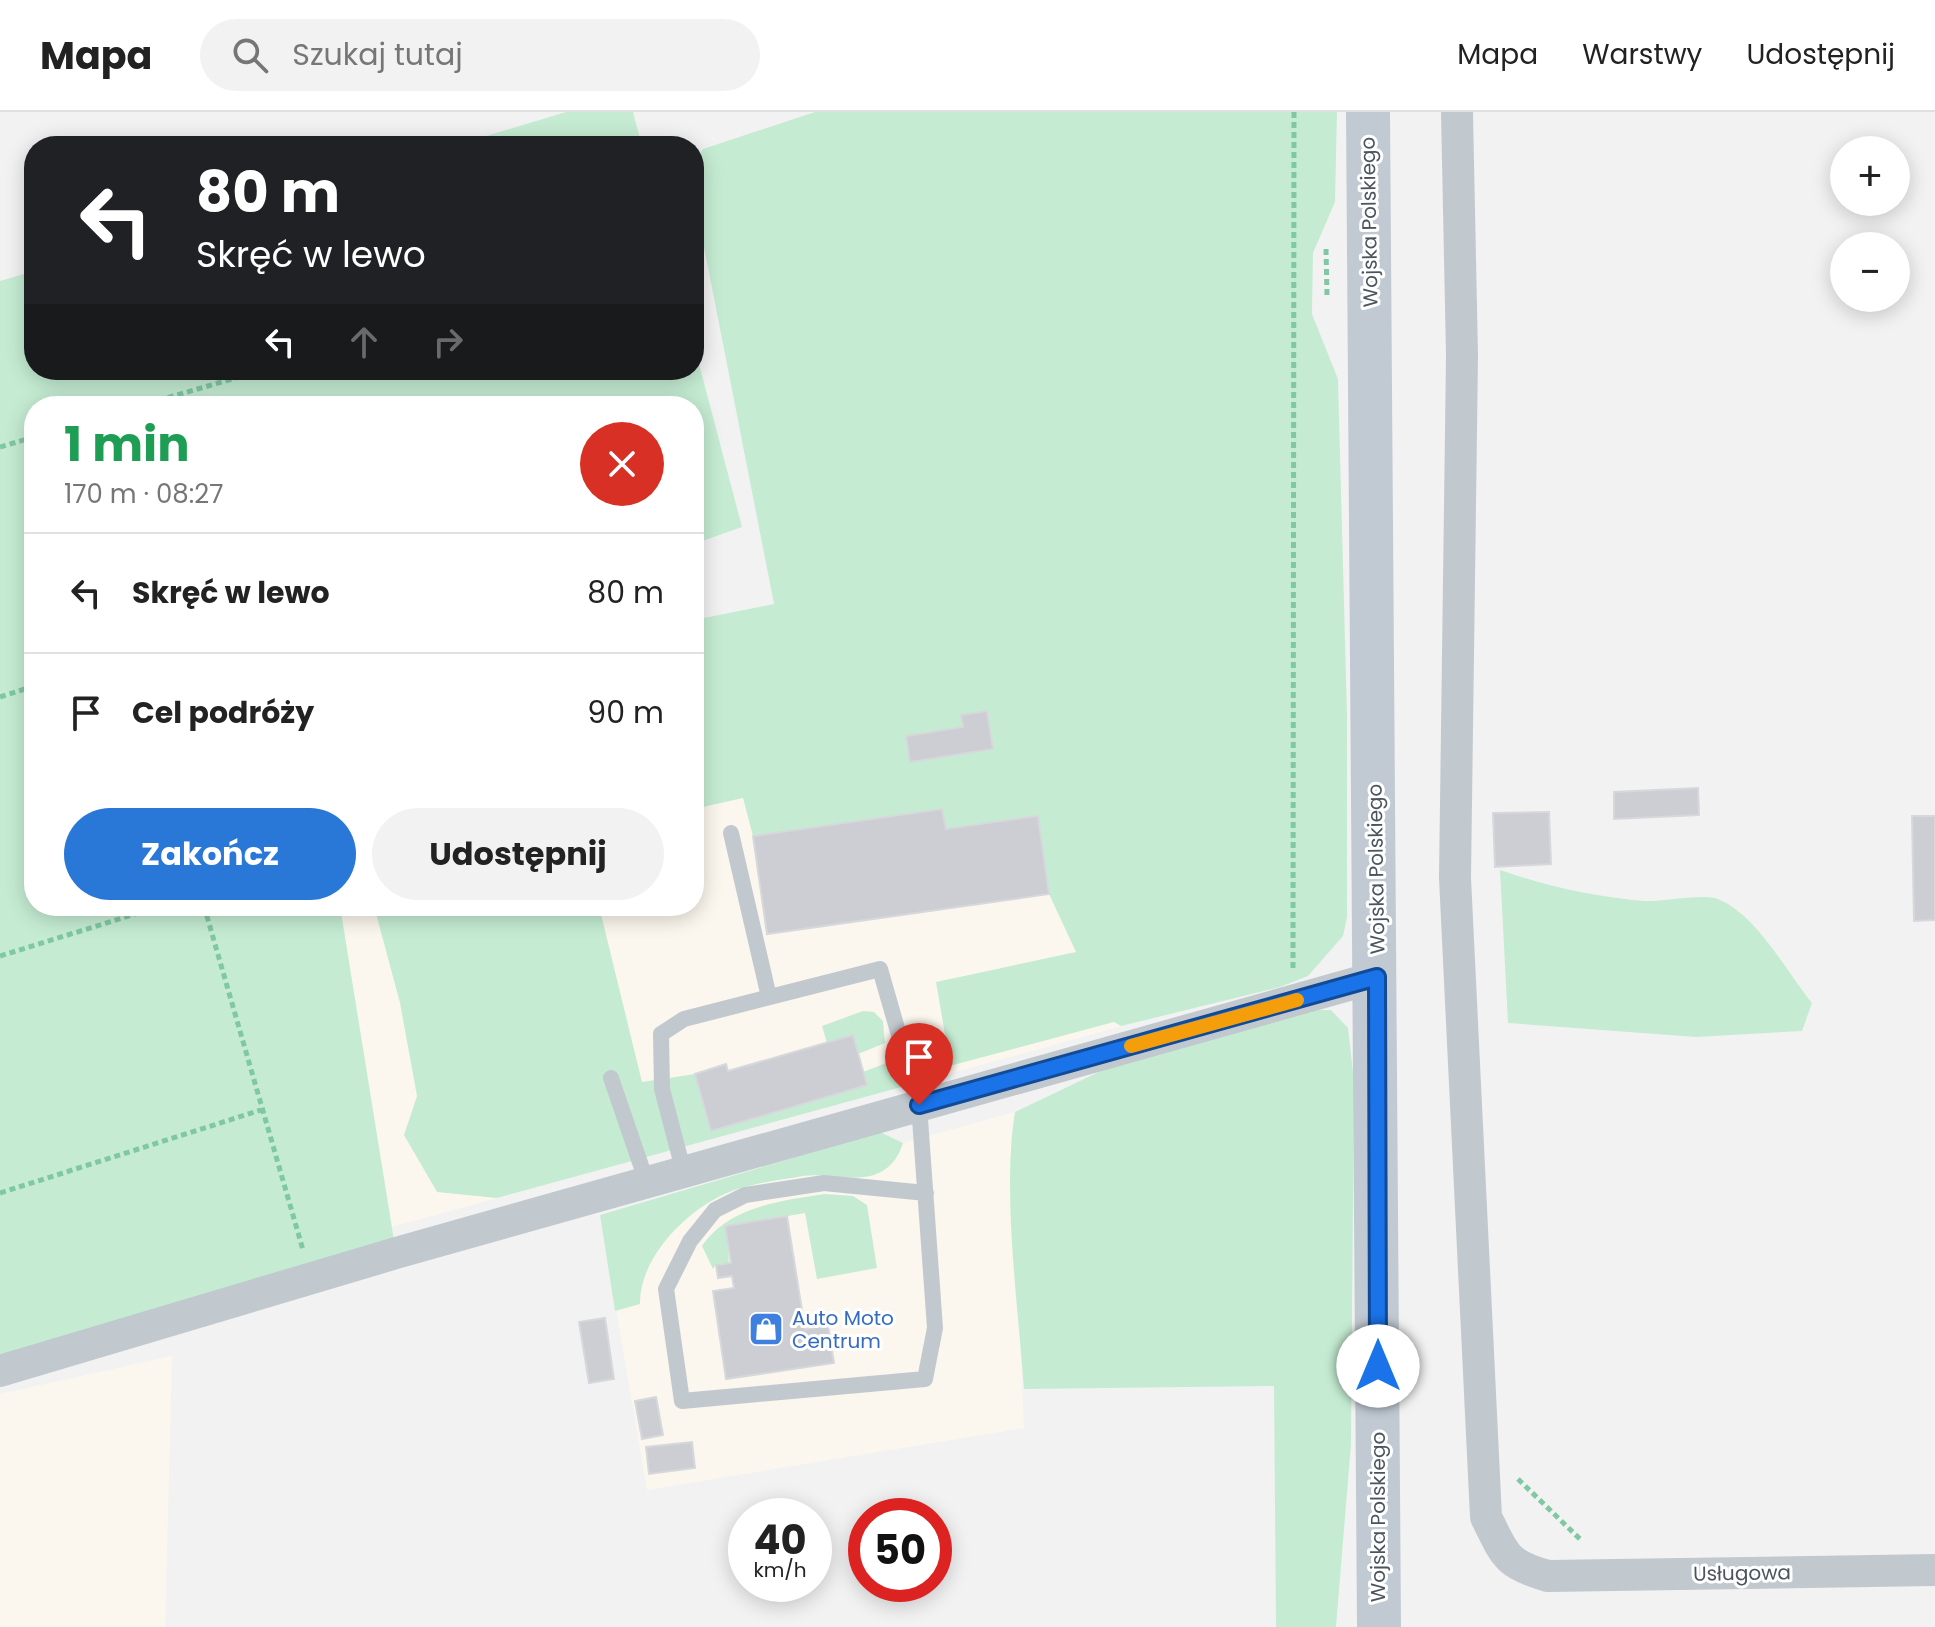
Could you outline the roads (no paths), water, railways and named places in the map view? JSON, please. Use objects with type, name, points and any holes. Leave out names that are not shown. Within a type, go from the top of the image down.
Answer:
[{"type":"main road","name":"Wojska Polskiego","points":[[1368,112],[1377,977],[1379,1627]]},
{"type":"street","name":"Usługowa","points":[[1457,112],[1462,356],[1455,878],[1486,1517],[1507,1559],[1527,1570],[1548,1576],[1935,1570]]},
{"type":"street","points":[[0,1371],[311,1278],[1377,977]]},
{"type":"lane","points":[[731,833],[769,997]]},
{"type":"lane","points":[[684,1173],[662,1089],[661,1034],[684,1019],[880,969],[919,1105],[926,1193],[935,1328],[925,1379],[682,1401],[666,1289],[690,1241],[715,1210],[745,1195],[824,1183],[926,1193]]},
{"type":"lane","points":[[611,1078],[647,1183]]},
{"type":"place","name":"Auto Moto Centrum","points":[[766,1329]]}]
